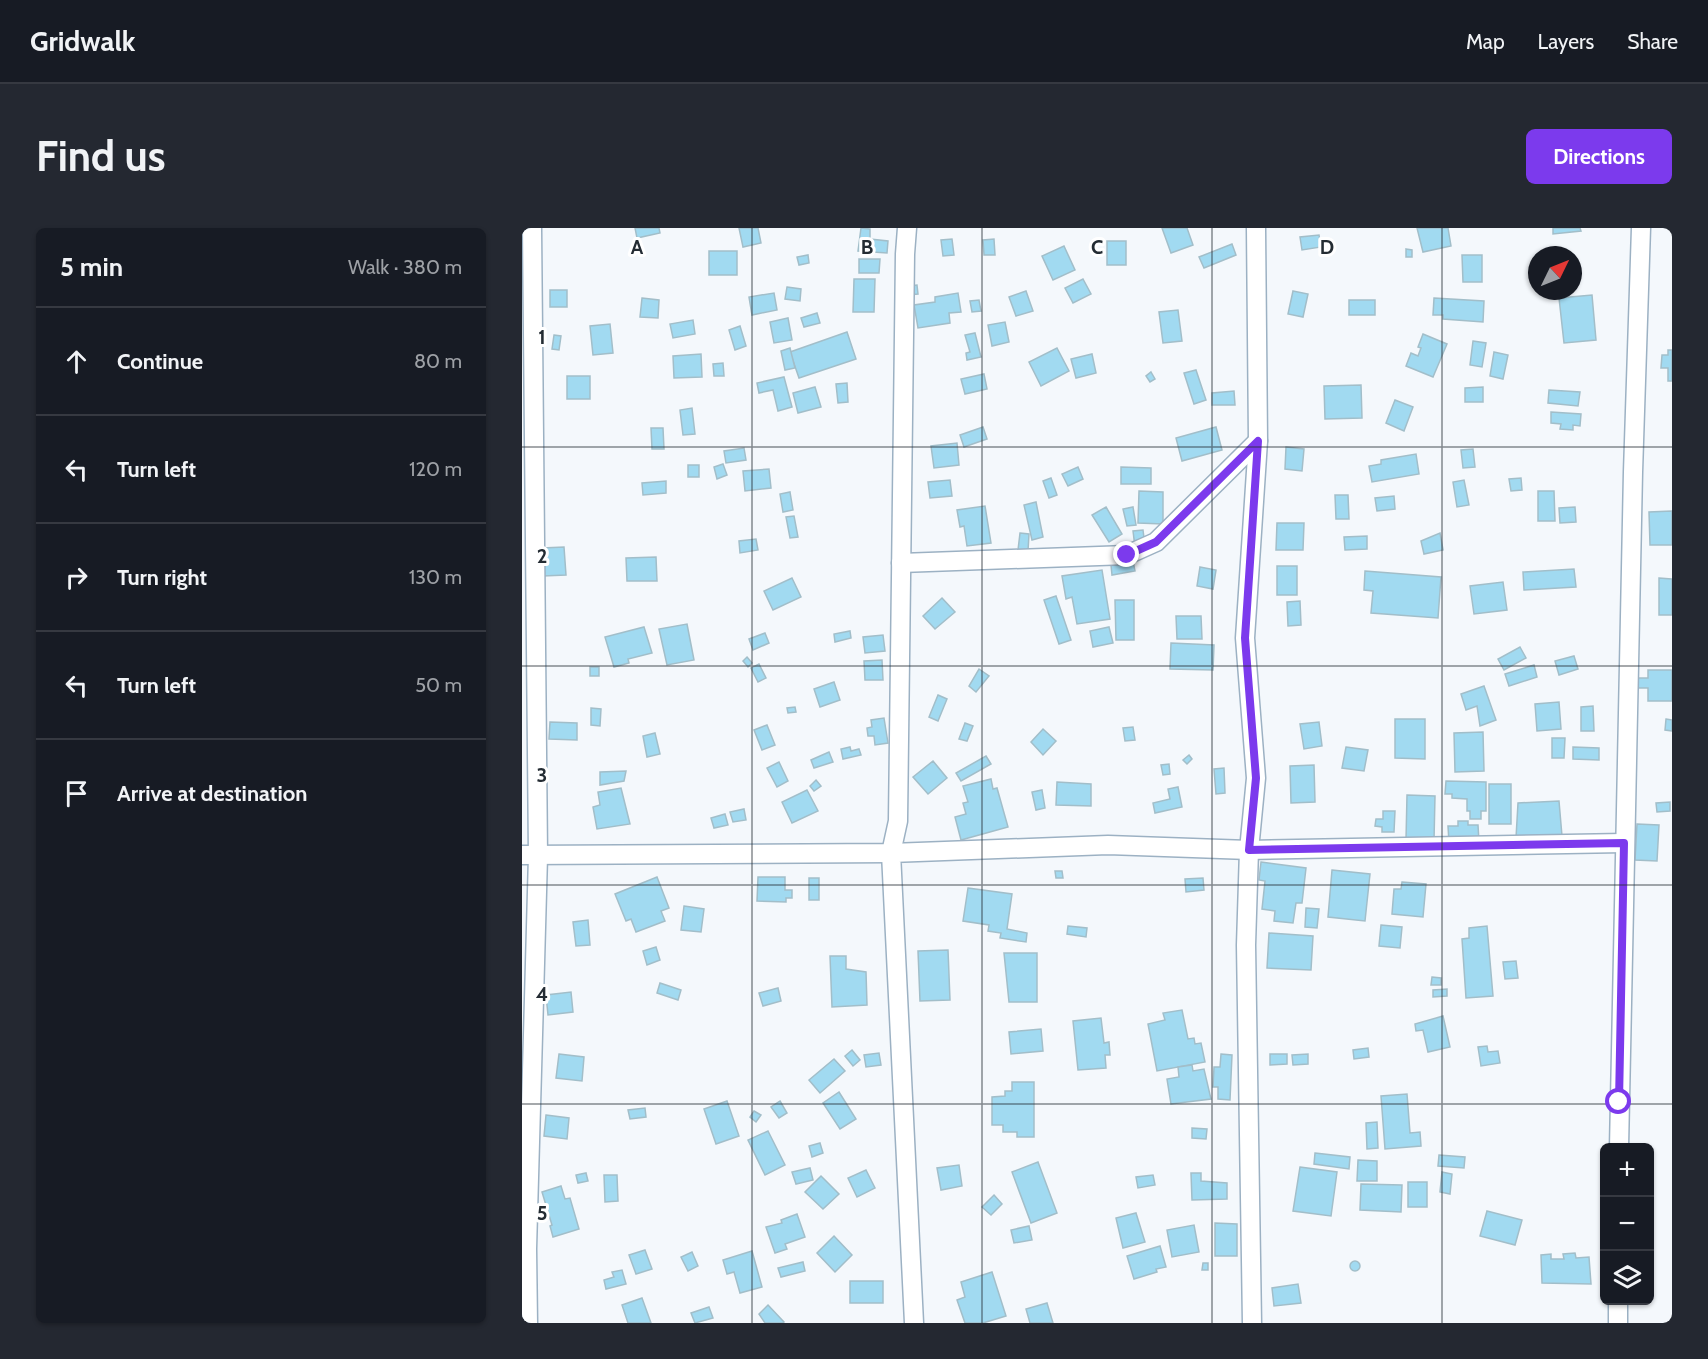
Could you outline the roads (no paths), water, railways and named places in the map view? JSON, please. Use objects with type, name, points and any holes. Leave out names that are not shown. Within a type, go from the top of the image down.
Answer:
[{"type":"street","points":[[528,1323],[532,228]]},
{"type":"street","points":[[908,228],[905,254],[898,821],[891,853],[914,1323]]},
{"type":"street","points":[[1252,1323],[1246,945],[1249,850],[1256,778],[1245,638],[1258,441],[1256,228]]},
{"type":"street","points":[[1619,1143],[1624,843],[1641,228]]},
{"type":"street","points":[[901,563],[1127,555],[1156,542],[1258,441]]},
{"type":"street","points":[[530,855],[891,853],[1108,845],[1249,850],[1624,843]]},
{"type":"street","points":[[1618,1305],[1618,1323]]}]
